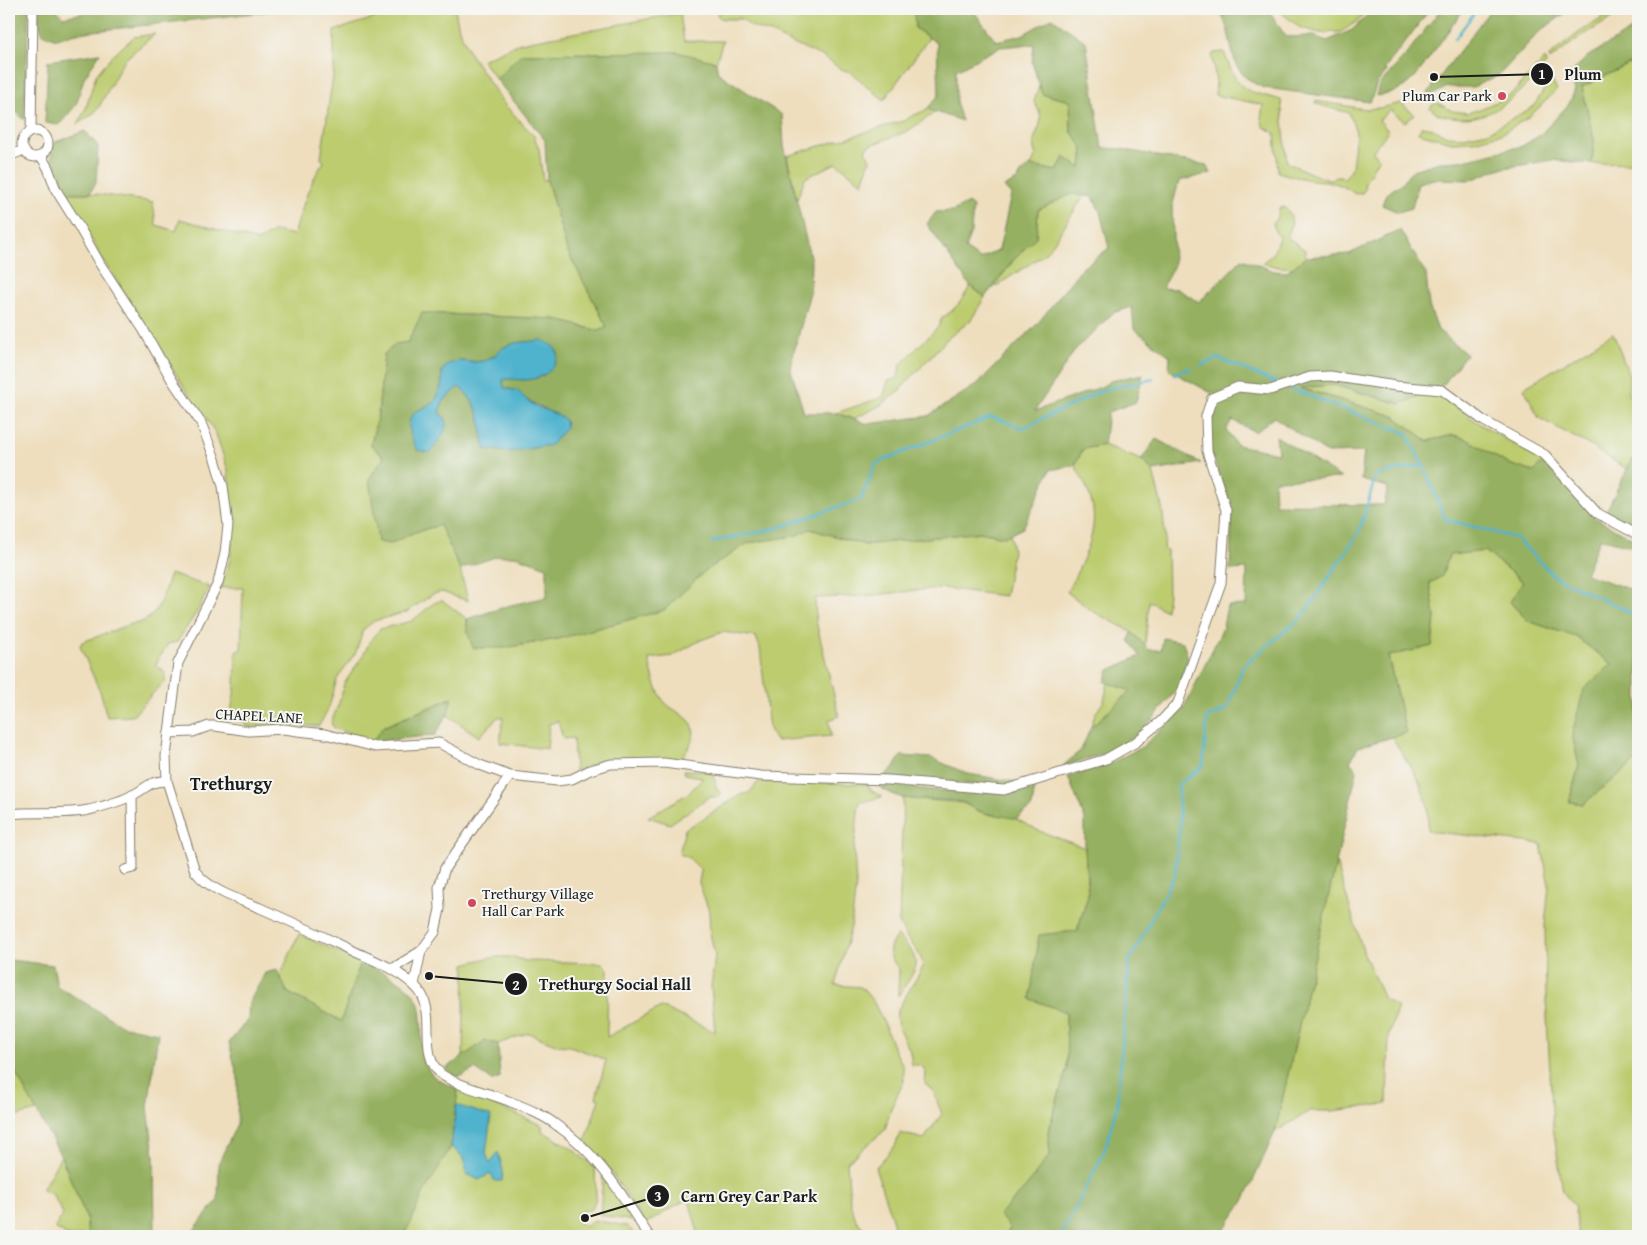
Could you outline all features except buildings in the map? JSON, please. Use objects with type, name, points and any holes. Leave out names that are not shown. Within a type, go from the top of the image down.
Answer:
[{"type":"street","points":[[31,131],[33,9]]},
{"type":"street","points":[[36,130],[44,133],[48,139],[48,146],[45,153],[41,156],[28,155],[24,150],[22,142],[26,134],[31,131],[36,130]]},
{"type":"street","points":[[9,156],[24,150]]},
{"type":"street","points":[[41,156],[48,168],[56,190],[100,264],[201,423],[216,459],[223,486],[228,525],[225,553],[218,583],[178,663],[166,756],[167,780],[195,871],[201,879],[228,895],[314,932],[392,969],[414,985],[422,994],[426,1007],[430,1054],[436,1068],[442,1075],[510,1101],[556,1124],[580,1143],[600,1164],[649,1236]]},
{"type":"street","name":"CHAPEL LANE","points":[[168,733],[193,732],[209,726],[215,726],[249,731],[284,729],[319,734],[375,747],[439,743],[480,765],[510,776],[557,781],[572,779],[590,770],[612,764],[664,763],[761,776],[889,780],[1004,790],[1106,759],[1136,742],[1160,722],[1178,703],[1221,584],[1226,510],[1207,451],[1206,416],[1212,398],[1238,387],[1270,390],[1310,377],[1330,376],[1396,386],[1442,390],[1484,421],[1545,455],[1597,513],[1638,535]]},
{"type":"street","points":[[392,969],[420,951],[435,932],[440,909],[439,887],[445,868],[510,776]]},
{"type":"street","points":[[9,814],[26,812],[64,813],[87,810],[107,805],[132,795],[155,781],[167,780]]},
{"type":"street","points":[[124,870],[134,868],[132,795]]},
{"type":"street","points":[[414,985],[420,951]]},
{"type":"green space","points":[[9,9],[29,9],[24,120],[14,109],[9,74]]},
{"type":"green space","points":[[38,9],[56,9],[63,17],[104,9],[291,9],[76,33],[57,39],[43,34],[39,24]]},
{"type":"green space","points":[[396,9],[455,9],[459,29],[469,52],[504,104],[534,136],[539,149],[543,180],[547,180],[567,250],[607,327],[599,331],[554,319],[423,313],[408,342],[396,344],[384,354],[378,414],[371,445],[384,457],[390,544],[412,533],[440,525],[460,569],[468,601],[442,592],[433,594],[407,612],[374,621],[363,630],[356,652],[337,679],[329,707],[319,726],[280,725],[247,727],[246,723],[230,717],[235,689],[236,652],[241,649],[243,588],[221,588],[230,560],[232,541],[228,470],[216,434],[205,416],[199,411],[105,263],[65,193],[90,193],[153,202],[156,225],[176,231],[180,219],[258,241],[275,231],[294,235],[310,188],[324,162],[321,158],[334,69],[334,31]]},
{"type":"green space","points":[[721,9],[914,9],[915,28],[929,38],[884,100],[850,72],[841,69],[822,56],[781,39],[772,33],[750,26],[742,19],[722,19],[717,15]]},
{"type":"green space","points":[[914,9],[972,9],[996,41],[1022,35],[1052,18],[1086,42],[1102,148],[1121,149],[1206,165],[1211,173],[1179,181],[1172,207],[1174,265],[1162,288],[1177,289],[1199,302],[1242,259],[1274,271],[1287,272],[1306,257],[1349,254],[1400,230],[1426,274],[1429,306],[1438,330],[1466,354],[1444,384],[1401,404],[1334,385],[1300,388],[1394,416],[1428,441],[1453,435],[1467,439],[1506,463],[1534,472],[1543,462],[1594,517],[1638,542],[1638,548],[1600,538],[1585,574],[1638,592],[1638,759],[1583,804],[1569,802],[1579,766],[1572,734],[1584,689],[1612,664],[1576,637],[1528,621],[1510,602],[1523,582],[1485,551],[1449,555],[1442,576],[1430,583],[1435,617],[1432,646],[1388,656],[1406,733],[1358,747],[1350,762],[1357,771],[1275,1132],[1244,1201],[1219,1236],[1006,1236],[1010,1228],[999,1215],[1027,1186],[1050,1154],[1048,1132],[1067,1068],[1066,1012],[1030,999],[1039,935],[1077,931],[1088,896],[1085,819],[1068,777],[1107,765],[1142,747],[1183,710],[1222,630],[1227,606],[1246,605],[1247,569],[1230,570],[1232,508],[1210,450],[1209,424],[1214,400],[1219,397],[1169,370],[1170,356],[1134,329],[1132,307],[1113,313],[1075,350],[1035,411],[1101,387],[1111,381],[1143,374],[1136,402],[1108,412],[1104,445],[1083,449],[1075,465],[1050,470],[1023,528],[1004,537],[980,532],[865,545],[810,529],[794,536],[748,543],[705,571],[664,610],[558,639],[503,648],[473,648],[467,630],[467,619],[511,605],[547,597],[547,567],[515,556],[498,556],[460,569],[440,525],[412,533],[390,544],[378,542],[369,479],[384,457],[371,445],[378,414],[384,354],[396,344],[408,342],[422,313],[554,319],[599,331],[607,327],[567,250],[547,180],[545,140],[496,79],[521,54],[677,52],[716,62],[718,73],[782,115],[784,146],[811,261],[810,292],[790,367],[804,413],[836,413],[868,424],[928,416],[976,385],[1038,323],[1081,269],[1109,248],[1100,212],[1093,197],[1072,194],[1038,210],[1036,237],[1016,257],[985,297],[970,286],[927,224],[936,212],[953,211],[968,203],[973,207],[971,232],[965,249],[980,259],[999,250],[1011,195],[1004,187],[1017,180],[1024,170],[1031,166],[1057,171],[1064,157],[1081,168],[1083,148],[1071,131],[1070,101],[1042,94],[1032,62],[1034,44],[1000,47],[956,70],[956,102],[962,121],[927,109],[939,95],[937,43],[915,28]],"holes":[[[515,343],[544,375],[524,380],[510,378],[503,380],[504,388],[518,391],[527,400],[546,409],[486,450],[479,416],[472,401],[459,387],[443,401],[439,413],[446,419],[415,412],[435,402],[442,384],[442,371],[459,361],[484,361],[494,356],[504,347]],[[1274,417],[1327,453],[1364,452],[1361,480],[1388,487],[1384,505],[1275,504],[1274,480],[1341,478],[1276,436],[1278,453],[1237,445],[1226,430],[1232,420],[1255,432]]]},
{"type":"green space","points":[[1218,9],[1263,9],[1271,14],[1286,37],[1313,36],[1327,41],[1352,30],[1374,9],[1430,9],[1384,70],[1387,71],[1377,83],[1370,102],[1265,88],[1251,82],[1242,74],[1236,64],[1228,32]]},
{"type":"green space","points":[[1277,9],[1368,9],[1359,20],[1341,32],[1320,33],[1299,27]]},
{"type":"green space","points":[[1441,9],[1464,9],[1417,75],[1405,86],[1392,93],[1376,96],[1379,85],[1405,56]]},
{"type":"green space","points":[[1491,9],[1571,9],[1539,32],[1499,75],[1473,87],[1447,87],[1422,101]]},
{"type":"green space","points":[[1608,11],[1623,11],[1576,40],[1550,60],[1549,56],[1580,32],[1601,19],[1601,14]]},
{"type":"green space","points":[[680,13],[684,41],[723,41],[716,62],[677,52],[521,54],[496,79],[482,60],[520,43]]},
{"type":"green space","points":[[1638,26],[1638,60],[1582,87],[1594,140],[1592,164],[1553,160],[1498,169],[1471,180],[1434,179],[1418,183],[1412,208],[1398,212],[1382,205],[1386,194],[1401,184],[1413,170],[1439,162],[1460,161],[1522,146],[1540,135],[1569,104],[1575,90],[1570,74],[1587,57]]},
{"type":"green space","points":[[155,34],[124,60],[99,107],[94,113],[78,124],[86,108],[96,75],[111,57],[134,37]]},
{"type":"green space","points":[[1224,52],[1238,82],[1250,91],[1281,100],[1287,162],[1320,177],[1329,179],[1345,178],[1352,168],[1356,132],[1349,113],[1316,104],[1315,101],[1365,109],[1401,103],[1414,115],[1405,122],[1390,110],[1379,120],[1388,131],[1373,151],[1379,158],[1364,184],[1366,188],[1362,193],[1355,194],[1331,182],[1306,179],[1278,172],[1275,133],[1264,127],[1261,119],[1263,105],[1215,95],[1216,82],[1212,56],[1214,53]]},
{"type":"green space","points":[[100,53],[84,78],[76,105],[59,125],[45,123],[48,61]]},
{"type":"green space","points":[[1545,59],[1546,64],[1516,95],[1493,111],[1481,116],[1467,118],[1443,115],[1430,108],[1438,103],[1452,111],[1467,113],[1480,109],[1505,98],[1516,90]]},
{"type":"green space","points":[[1638,60],[1638,167],[1632,163],[1592,164],[1594,140],[1582,87]]},
{"type":"green space","points":[[1551,79],[1557,90],[1529,117],[1501,134],[1473,141],[1452,142],[1418,133],[1422,126],[1447,136],[1464,137],[1488,132],[1533,107]]},
{"type":"green space","points":[[1039,85],[1042,94],[1070,101],[1071,131],[1083,148],[1081,168],[1064,158],[1057,171],[1031,166],[1036,155],[1034,143],[1041,119],[1034,102]]},
{"type":"green space","points":[[927,109],[936,112],[908,131],[868,146],[865,150],[870,160],[862,183],[836,163],[805,178],[797,199],[787,156],[906,120]]},
{"type":"green space","points":[[85,131],[98,146],[96,182],[90,193],[65,193],[59,170],[51,160],[53,143]]},
{"type":"green space","points":[[1072,193],[1086,195],[1052,245],[1043,255],[992,289],[1016,257],[1036,237],[1038,210]]},
{"type":"green space","points":[[1284,207],[1290,214],[1292,221],[1287,237],[1305,250],[1306,257],[1293,268],[1262,263],[1273,254],[1279,237],[1273,223],[1278,216],[1279,208]]},
{"type":"green space","points":[[970,286],[985,297],[971,320],[947,339],[899,391],[881,405],[854,419],[836,413],[883,397],[888,381],[898,378],[900,365],[938,327],[942,318],[958,304]]},
{"type":"green space","points":[[1613,333],[1629,375],[1628,395],[1638,400],[1638,459],[1632,460],[1627,469],[1587,444],[1539,418],[1524,388]]},
{"type":"green space","points":[[1334,385],[1401,404],[1429,391],[1439,394],[1480,424],[1543,462],[1534,472],[1506,463],[1466,439],[1453,435],[1428,441],[1394,416],[1298,387]]},
{"type":"green space","points":[[1156,439],[1201,463],[1153,471],[1141,460]]},
{"type":"green space","points":[[1104,445],[1141,460],[1153,471],[1162,507],[1165,534],[1164,549],[1167,551],[1168,593],[1166,611],[1149,601],[1145,646],[1132,632],[1092,611],[1067,592],[1084,558],[1092,534],[1093,522],[1093,509],[1089,493],[1075,465],[1083,449]]},
{"type":"green space","points":[[1638,459],[1638,529],[1606,511],[1632,460]]},
{"type":"green space","points":[[810,529],[865,545],[980,532],[1004,537],[1010,533],[1013,551],[1005,596],[941,588],[864,596],[815,598],[816,621],[839,716],[829,720],[831,736],[776,741],[769,729],[760,648],[756,637],[723,632],[701,640],[672,656],[649,659],[656,685],[663,700],[685,717],[693,727],[694,733],[690,745],[679,761],[610,761],[575,771],[573,738],[563,739],[558,721],[549,724],[547,749],[500,743],[503,717],[498,717],[479,737],[447,715],[451,698],[383,727],[372,742],[334,728],[331,723],[344,684],[372,638],[380,629],[412,621],[434,603],[442,600],[467,619],[467,630],[503,648],[558,639],[664,610],[705,571],[748,543],[794,536]]},
{"type":"green space","points":[[1485,551],[1523,582],[1510,602],[1528,621],[1576,637],[1612,664],[1572,734],[1579,766],[1569,802],[1583,804],[1638,759],[1638,1236],[1578,1236],[1574,1205],[1563,1192],[1553,1127],[1546,998],[1545,925],[1549,885],[1541,844],[1428,831],[1428,806],[1418,779],[1392,737],[1406,733],[1388,656],[1432,646],[1435,617],[1430,583],[1442,576],[1449,555]]},
{"type":"green space","points":[[170,574],[210,587],[198,610],[177,642],[168,644],[155,665],[165,672],[165,682],[133,716],[107,717],[101,694],[80,646],[82,642],[127,625],[142,622],[150,617],[158,607]]},
{"type":"green space","points":[[1132,632],[1149,650],[1161,650],[1163,638],[1183,642],[1188,658],[1177,689],[1152,720],[1132,739],[1103,754],[1063,766],[1081,750],[1091,727],[1131,691],[1105,682],[1109,670],[1140,656],[1129,640]]},
{"type":"green space","points":[[1108,683],[1132,691],[1091,727],[1095,714],[1104,701]]},
{"type":"green space","points":[[452,698],[447,715],[435,735],[372,742],[383,727]]},
{"type":"green space","points":[[901,756],[931,758],[968,774],[1017,782],[1003,787],[883,777],[893,768]]},
{"type":"green space","points":[[684,770],[710,771],[714,777],[717,790],[721,793],[719,797],[709,797],[670,824],[648,817],[689,793],[702,779],[701,777],[685,774]]},
{"type":"green space","points":[[758,782],[867,784],[872,791],[882,797],[859,803],[854,851],[856,885],[851,927],[835,985],[861,987],[873,1001],[903,1066],[904,1081],[891,1108],[885,1130],[847,1162],[850,1202],[856,1220],[870,1236],[699,1236],[688,1201],[684,1201],[647,1223],[644,1222],[606,1164],[585,1143],[599,1099],[596,1098],[606,1060],[570,1046],[558,1045],[528,1033],[498,1044],[485,1041],[463,1057],[465,964],[495,957],[510,957],[526,961],[602,963],[608,969],[607,1037],[661,1007],[715,1032],[711,987],[715,956],[710,933],[709,911],[699,883],[701,870],[689,858],[679,854],[685,829],[740,795],[749,793]]},
{"type":"green space","points":[[877,784],[943,791],[951,789],[1006,793],[1035,785],[1032,807],[1016,819],[984,813],[962,802],[896,796]]},
{"type":"green space","points":[[903,798],[963,803],[991,815],[1005,815],[1016,819],[1037,830],[1085,848],[1088,896],[1077,931],[1039,935],[1031,999],[1066,1012],[1067,1068],[1048,1131],[1051,1154],[1027,1186],[1000,1215],[1010,1228],[1006,1236],[884,1236],[894,1225],[875,1168],[895,1146],[900,1133],[924,1139],[942,1114],[933,1091],[925,1084],[926,1073],[921,1065],[912,1065],[910,1051],[897,1022],[897,1011],[923,967],[919,955],[899,923]]},
{"type":"green space","points":[[1336,862],[1364,954],[1384,999],[1398,1007],[1389,1034],[1387,1104],[1332,1111],[1310,1111],[1275,1132]]},
{"type":"green space","points":[[299,934],[361,962],[341,1021],[287,992],[280,976]]},
{"type":"green space","points":[[897,935],[915,959],[914,971],[898,996],[899,969],[892,960],[890,953],[891,945]]},
{"type":"green space","points":[[9,960],[53,965],[57,986],[123,1026],[158,1033],[148,1107],[154,1156],[155,1236],[88,1236],[86,1217],[61,1156],[9,1061]]},
{"type":"green space","points":[[361,962],[394,978],[412,992],[418,1001],[420,1012],[424,1060],[429,1070],[437,1079],[458,1090],[451,1147],[423,1194],[404,1236],[189,1236],[218,1200],[219,1162],[237,1124],[238,1078],[229,1043],[248,1019],[249,1003],[265,973],[277,970],[287,992],[341,1021]]},
{"type":"green space","points":[[485,1041],[498,1044],[500,1078],[493,1081],[475,1069],[457,1078],[445,1069]]},
{"type":"green space","points":[[9,1061],[37,1111],[9,1118]]},
{"type":"green space","points":[[458,1090],[542,1125],[542,1131],[570,1147],[595,1168],[596,1198],[592,1209],[577,1213],[575,1219],[586,1227],[593,1220],[627,1226],[637,1236],[263,1236],[457,1093]]},
{"type":"green space","points":[[61,1156],[86,1217],[88,1236],[68,1236],[55,1228],[63,1214],[53,1195],[42,1190]]},
{"type":"green space","points":[[603,1175],[632,1221],[600,1215]]},
{"type":"water","points":[[542,340],[553,346],[558,353],[551,369],[541,376],[530,380],[503,380],[504,388],[518,391],[536,406],[565,420],[566,427],[551,445],[509,452],[485,449],[479,415],[467,394],[459,387],[443,401],[439,413],[446,419],[446,424],[444,433],[439,441],[430,453],[417,450],[410,430],[410,420],[416,412],[435,402],[442,384],[442,371],[448,364],[459,361],[484,361],[494,356],[504,347],[515,343]]},
{"type":"water","points":[[456,1105],[491,1116],[486,1153],[490,1164],[498,1152],[503,1170],[502,1181],[495,1181],[490,1174],[479,1180],[467,1174],[462,1156],[451,1147]]},
{"type":"waterway","points":[[1455,39],[1477,9]]},
{"type":"waterway","points":[[1201,365],[1218,358],[1279,384]]},
{"type":"waterway","points":[[1175,374],[1191,368]]},
{"type":"waterway","points":[[711,542],[777,528],[861,499],[876,463],[991,417],[1023,428],[1103,390],[1153,379]]},
{"type":"waterway","points":[[1286,387],[1406,433],[1423,465],[1445,519],[1516,538],[1555,577],[1638,616]]},
{"type":"waterway","points":[[1061,1236],[1104,1152],[1117,1107],[1129,962],[1175,874],[1180,821],[1178,785],[1203,766],[1207,718],[1227,709],[1243,666],[1303,616],[1359,532],[1376,475],[1423,465]]},
{"type":"place","name":"Plum","points":[[1434,77]]},
{"type":"place","name":"Plum Car Park","points":[[1502,96]]},
{"type":"place","name":"Trethurgy Village Hall Car Park","points":[[472,903]]},
{"type":"place","name":"Trethurgy Social Hall","points":[[429,976]]},
{"type":"place","name":"Carn Grey Car Park","points":[[585,1218]]},
{"type":"district","name":"Trethurgy","points":[[231,784]]}]
